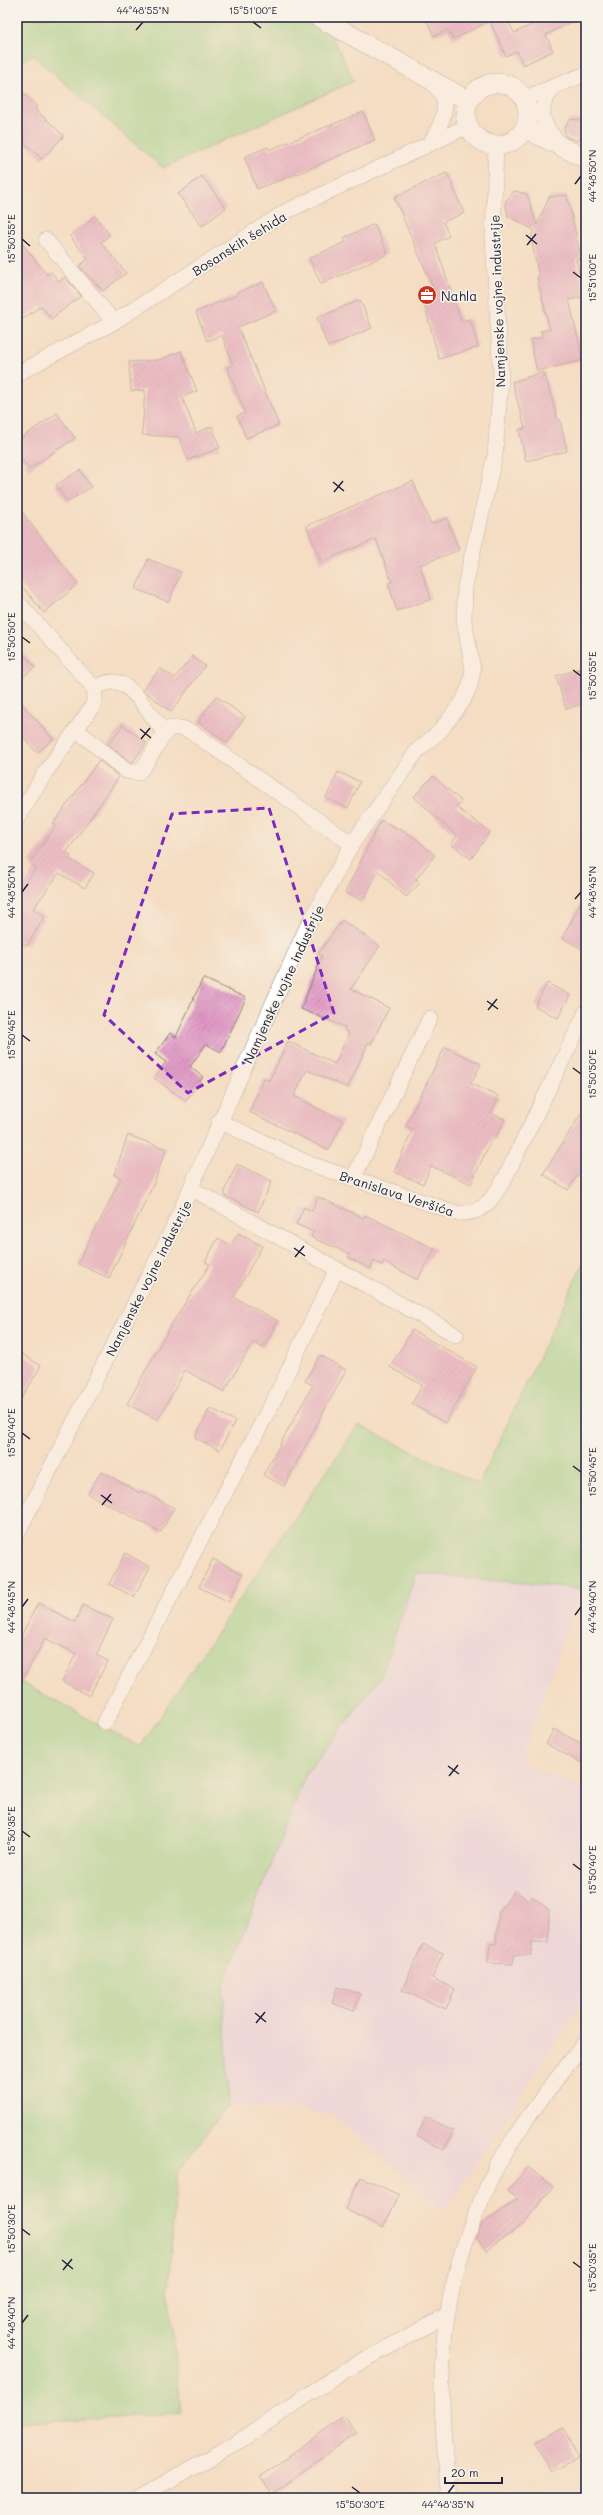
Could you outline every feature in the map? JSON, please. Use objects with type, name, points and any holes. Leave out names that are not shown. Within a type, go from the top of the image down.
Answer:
[{"type":"street","points":[[318,17],[469,101]]},
{"type":"street","points":[[525,98],[586,74]]},
{"type":"street","points":[[430,79],[444,99],[440,126],[430,144]]},
{"type":"street","points":[[499,83],[518,90],[525,98],[528,108],[526,128],[511,143],[496,146],[481,142],[468,126],[466,116],[469,101],[479,89],[488,84],[499,83]]},
{"type":"street","points":[[554,86],[544,100],[542,113],[545,128],[562,147]]},
{"type":"street","name":"Bosanskih šehida","points":[[17,374],[114,322],[285,212],[468,126]]},
{"type":"street","points":[[526,128],[586,159]]},
{"type":"street","name":"Namjenske vojne industrije","points":[[17,1534],[122,1331],[192,1188],[219,1121],[255,1046],[306,929],[352,844],[416,751],[440,731],[463,701],[473,670],[464,620],[465,586],[495,455],[501,378],[493,238],[496,146]]},
{"type":"street","points":[[46,240],[114,322]]},
{"type":"street","points":[[17,601],[94,688],[95,696],[92,707],[45,773],[17,819]]},
{"type":"street","points":[[94,688],[105,683],[116,682],[129,688],[165,733]]},
{"type":"street","points":[[77,730],[126,771],[138,773],[146,766],[165,733],[170,728],[182,728],[193,734],[352,844]]},
{"type":"street","name":"Branislava Veršića","points":[[219,1121],[310,1164],[457,1213],[471,1214],[490,1202],[504,1180],[586,1012]]},
{"type":"street","points":[[353,1179],[430,1018]]},
{"type":"street","points":[[192,1188],[456,1335]]},
{"type":"street","points":[[105,1722],[276,1396],[337,1269]]},
{"type":"street","points":[[449,2498],[442,2435],[441,2375],[445,2316],[453,2281],[467,2236],[492,2175],[534,2108],[586,2041]]},
{"type":"street","points":[[138,2498],[235,2444],[341,2374],[445,2316]]},
{"type":"highlighted area","points":[[269,808],[334,1013],[188,1093],[104,1015],[172,814]]},
{"type":"shaded area","points":[[416,1573],[581,1589],[520,1762],[586,1791],[586,1996],[445,2211],[331,2114],[229,2104],[223,1986],[306,1774],[380,1678]]},
{"type":"green space","points":[[17,17],[323,17],[354,81],[163,168],[32,55],[17,65]]},
{"type":"green space","points":[[586,1257],[586,1589],[416,1573],[380,1678],[306,1774],[223,1986],[229,2104],[177,2173],[168,2287],[181,2413],[17,2423],[17,1680],[140,1747],[358,1425],[479,1484]]},
{"type":"building","points":[[425,17],[506,17],[514,33],[548,17],[581,17],[546,35],[553,51],[523,65],[517,51],[506,56],[490,21],[453,39],[448,30],[434,36]]},
{"type":"building","points":[[17,87],[38,106],[35,109],[64,136],[42,159],[17,136]]},
{"type":"building","points":[[363,112],[375,140],[304,171],[257,189],[244,157],[268,147],[269,150]]},
{"type":"building","points":[[571,119],[586,121],[586,133],[578,141],[566,137],[564,128]]},
{"type":"building","points":[[447,173],[464,213],[443,222],[449,236],[435,243],[461,321],[470,319],[478,347],[439,359],[423,300],[436,294],[394,197]]},
{"type":"building","points":[[202,176],[226,208],[202,226],[178,194]]},
{"type":"building","points":[[514,191],[527,194],[537,225],[549,197],[567,195],[581,258],[576,259],[585,296],[569,300],[583,360],[537,371],[530,340],[542,337],[541,331],[550,329],[537,278],[539,277],[531,238],[534,230],[508,216],[505,202]]},
{"type":"building","points":[[95,216],[110,235],[101,242],[126,273],[103,291],[79,266],[88,259],[70,236]]},
{"type":"building","points":[[374,224],[388,254],[321,284],[309,258],[346,242],[344,238]]},
{"type":"building","points":[[17,237],[47,275],[51,272],[59,282],[65,277],[81,296],[51,319],[41,306],[17,323]]},
{"type":"building","points":[[263,282],[276,311],[238,327],[279,425],[246,438],[237,416],[245,413],[227,367],[233,365],[222,335],[207,341],[196,312],[237,295],[236,293]]},
{"type":"building","points":[[360,300],[372,328],[328,347],[317,318]]},
{"type":"building","points":[[181,351],[197,391],[182,397],[196,433],[212,426],[220,448],[188,460],[179,437],[142,435],[145,390],[131,391],[129,362],[159,360]]},
{"type":"building","points":[[544,372],[558,421],[560,420],[567,451],[526,461],[519,430],[525,428],[512,382]]},
{"type":"building","points":[[57,413],[75,438],[29,469],[17,452],[17,441]]},
{"type":"building","points":[[80,470],[91,487],[67,502],[56,485]]},
{"type":"building","points":[[413,481],[431,524],[447,518],[459,550],[420,565],[431,599],[397,611],[388,583],[392,582],[376,539],[321,562],[306,526]]},
{"type":"building","points":[[17,506],[78,584],[44,613],[17,580]]},
{"type":"building","points":[[148,559],[181,572],[169,602],[136,589]]},
{"type":"building","points":[[17,646],[35,667],[17,682]]},
{"type":"building","points":[[192,656],[205,666],[171,712],[143,690],[160,668],[175,678]]},
{"type":"building","points":[[586,667],[586,703],[566,709],[556,676]]},
{"type":"building","points":[[216,696],[245,717],[227,743],[198,722]]},
{"type":"building","points":[[17,698],[53,739],[37,753],[17,730]]},
{"type":"building","points":[[123,725],[147,743],[132,763],[108,744]]},
{"type":"building","points":[[99,760],[119,777],[66,853],[71,856],[69,859],[94,873],[85,888],[59,873],[33,909],[45,916],[27,946],[17,940],[17,896],[36,868],[29,863],[56,826],[53,824]]},
{"type":"building","points":[[338,772],[360,782],[348,808],[326,798]]},
{"type":"building","points":[[433,776],[461,801],[456,807],[490,832],[471,859],[451,844],[457,836],[414,797]]},
{"type":"building","points":[[381,820],[414,837],[435,855],[416,879],[420,883],[406,897],[378,871],[363,901],[345,893]]},
{"type":"building","points":[[586,893],[586,951],[562,938]]},
{"type":"building","points":[[342,920],[380,946],[351,989],[389,1008],[371,1044],[368,1043],[348,1088],[307,1070],[294,1096],[343,1121],[329,1150],[249,1112],[264,1078],[269,1081],[288,1041],[335,1064],[349,1033],[344,1030],[345,1027],[301,1009],[322,956],[318,954]]},
{"type":"building","points":[[203,978],[246,998],[221,1052],[206,1044],[190,1067],[203,1077],[186,1101],[154,1078],[166,1062],[155,1054],[170,1033],[176,1037]]},
{"type":"building","points":[[547,983],[570,995],[558,1018],[535,1006]]},
{"type":"building","points":[[445,1047],[481,1064],[471,1084],[499,1097],[491,1113],[505,1119],[495,1139],[492,1138],[471,1184],[431,1166],[423,1184],[394,1172],[413,1129],[405,1126]]},
{"type":"building","points":[[586,1106],[586,1162],[568,1190],[543,1174]]},
{"type":"building","points":[[128,1135],[166,1149],[154,1183],[109,1278],[78,1264],[96,1225],[98,1225],[121,1178],[114,1175]]},
{"type":"building","points":[[237,1164],[272,1181],[258,1212],[225,1196],[225,1190]]},
{"type":"building","points":[[318,1197],[364,1218],[365,1215],[435,1249],[417,1280],[384,1261],[382,1265],[374,1261],[370,1269],[348,1257],[350,1254],[311,1237],[314,1232],[296,1224],[304,1207],[312,1211]]},
{"type":"building","points":[[238,1233],[262,1246],[234,1297],[278,1321],[263,1348],[253,1342],[224,1392],[185,1370],[158,1420],[127,1404],[171,1325],[210,1264],[205,1262],[218,1238],[231,1245]]},
{"type":"building","points":[[412,1330],[477,1367],[445,1423],[412,1404],[422,1385],[390,1367]]},
{"type":"building","points":[[17,1351],[41,1366],[17,1406]]},
{"type":"building","points":[[320,1355],[346,1370],[284,1486],[263,1475],[313,1385],[305,1381]]},
{"type":"building","points":[[210,1408],[235,1421],[220,1450],[195,1438]]},
{"type":"building","points":[[101,1471],[140,1493],[141,1491],[174,1508],[161,1532],[88,1494]]},
{"type":"building","points":[[125,1553],[150,1567],[134,1597],[109,1584]]},
{"type":"building","points":[[213,1559],[243,1574],[229,1602],[199,1587]]},
{"type":"building","points":[[38,1603],[75,1622],[83,1605],[113,1619],[96,1655],[108,1661],[89,1696],[62,1681],[76,1654],[45,1638],[17,1691],[17,1634],[21,1636]]},
{"type":"building","points":[[554,1729],[586,1746],[586,1765],[546,1744]]},
{"type":"building","points":[[515,1890],[529,1901],[532,1896],[549,1910],[548,1942],[532,1942],[531,1955],[514,1955],[513,1964],[488,1963],[490,1944],[496,1944],[499,1912]]},
{"type":"building","points":[[423,1944],[443,1953],[432,1978],[455,1989],[446,2009],[402,1990]]},
{"type":"building","points":[[337,1987],[360,1994],[354,2011],[332,2003]]},
{"type":"building","points":[[426,2117],[453,2131],[444,2150],[417,2136]]},
{"type":"building","points":[[528,2167],[553,2187],[524,2223],[486,2251],[477,2238],[481,2225],[518,2199],[508,2191]]},
{"type":"building","points":[[361,2177],[399,2195],[383,2228],[345,2209]]},
{"type":"building","points":[[344,2416],[356,2433],[272,2494],[260,2477]]},
{"type":"building","points":[[563,2428],[578,2458],[551,2472],[535,2442]]},
{"type":"place","name":"Nahla","points":[[427,295]]}]
